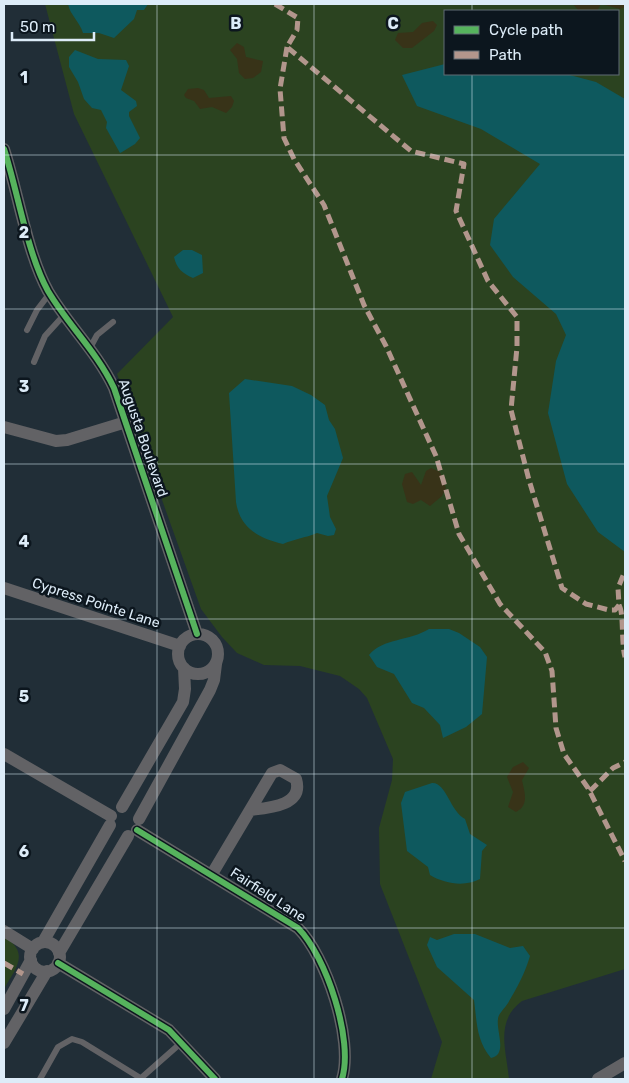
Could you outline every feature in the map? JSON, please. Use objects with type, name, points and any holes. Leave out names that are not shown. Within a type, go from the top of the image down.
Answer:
[{"type":"street","name":"Augusta Boulevard","points":[[4,149],[9,180],[35,259],[50,293],[104,367],[126,422],[197,634]]},
{"type":"street","points":[[4,427],[56,441],[126,422]]},
{"type":"street","name":"Cypress Pointe Lane","points":[[4,588],[180,646]]},
{"type":"street","points":[[4,1009],[36,950],[111,820],[122,808],[182,702],[185,689],[184,668],[178,658],[180,646],[186,638],[203,634],[214,641],[218,652],[214,680],[210,690],[135,828],[54,968],[47,971],[39,970],[36,950]]},
{"type":"street","points":[[184,668],[197,674],[204,673],[216,664]]},
{"type":"street","points":[[4,754],[111,820],[115,833],[135,828]]},
{"type":"street","points":[[122,808],[131,809],[135,828]]},
{"type":"street","points":[[212,874],[250,810]]},
{"type":"street","name":"Fairfield Lane","points":[[135,828],[298,928],[314,947],[345,1035],[346,1060],[342,1079]]},
{"type":"street","points":[[4,931],[36,950]]},
{"type":"street","points":[[36,950],[51,943],[59,958],[169,1030],[215,1079]]},
{"type":"street","points":[[4,1043],[47,971]]},
{"type":"street","points":[[598,1079],[625,1063]]},
{"type":"lane","points":[[27,330],[37,310],[50,293]]},
{"type":"lane","points":[[34,362],[45,336],[65,314]]},
{"type":"lane","points":[[90,348],[98,335],[113,322]]},
{"type":"lane","points":[[40,1079],[58,1048],[72,1039],[82,1042],[141,1079],[182,1042]]},
{"type":"green space","points":[[45,4],[625,4],[625,969],[522,1001],[508,1017],[505,1027],[504,1036],[509,1079],[431,1079],[442,1042],[380,884],[379,828],[392,780],[393,759],[367,698],[359,689],[340,676],[300,666],[264,665],[237,653],[201,609],[117,374],[173,317],[74,114]]},
{"type":"green space","points":[[4,937],[17,949],[19,955],[16,968],[4,989]]},
{"type":"sand","points":[[573,4],[601,4],[598,10],[578,10]]},
{"type":"sand","points":[[601,4],[625,4],[625,7],[620,9]]},
{"type":"sand","points":[[433,21],[437,25],[434,31],[412,48],[403,48],[395,40],[398,33],[413,32],[422,23]]},
{"type":"sand","points":[[237,43],[244,47],[246,57],[263,61],[261,72],[253,78],[245,79],[239,73],[237,59],[230,50]]},
{"type":"sand","points":[[198,88],[204,90],[209,98],[231,96],[234,101],[232,107],[226,113],[212,107],[200,109],[194,101],[186,98],[184,95],[188,89]]},
{"type":"sand","points":[[431,468],[440,472],[446,488],[442,496],[430,506],[421,500],[413,504],[407,502],[402,484],[405,474],[412,472],[421,485],[426,471]]},
{"type":"sand","points":[[523,762],[529,768],[522,780],[525,802],[516,812],[508,807],[513,792],[507,777],[513,767]]},
{"type":"water","points":[[68,4],[148,4],[144,10],[137,10],[134,19],[114,38],[99,33],[83,33]]},
{"type":"water","points":[[75,50],[98,59],[126,60],[129,66],[121,90],[136,101],[137,106],[129,112],[129,116],[140,138],[135,144],[120,153],[106,128],[107,122],[101,110],[92,108],[84,99],[78,82],[69,67],[69,57]]},
{"type":"water","points":[[444,64],[444,75],[570,75],[596,82],[625,99],[625,552],[598,532],[567,484],[548,413],[556,361],[566,335],[556,314],[513,277],[490,245],[494,219],[540,164],[481,129],[417,106],[402,75]]},
{"type":"water","points":[[183,250],[192,250],[202,255],[203,273],[193,278],[180,270],[174,257]]},
{"type":"water","points":[[245,379],[292,386],[311,395],[325,405],[329,420],[335,429],[343,458],[327,496],[330,517],[336,529],[334,535],[328,536],[317,533],[283,544],[258,535],[242,519],[236,502],[229,393]]},
{"type":"water","points":[[429,629],[449,629],[459,633],[480,647],[487,657],[482,714],[466,727],[443,738],[440,725],[424,708],[412,703],[394,674],[377,667],[369,655],[382,645],[414,636]]},
{"type":"water","points":[[432,783],[437,784],[445,792],[455,810],[465,819],[470,834],[487,845],[482,851],[480,879],[462,884],[442,881],[430,875],[428,867],[407,851],[401,803],[405,792]]},
{"type":"water","points":[[454,934],[475,934],[510,948],[523,946],[530,956],[518,986],[498,1017],[500,1048],[496,1056],[491,1058],[480,1038],[474,1000],[437,967],[427,945],[430,937],[437,940]]},
{"type":"marked path","points":[[275,4],[298,18],[297,30],[287,47],[411,151],[464,164],[456,211],[488,281],[517,317],[517,347],[511,410],[529,480],[562,588],[586,604],[615,610],[619,605],[618,588],[625,571]]},
{"type":"marked path","points":[[287,47],[280,89],[284,138],[294,159],[324,205],[364,305],[386,346],[436,456],[459,534],[500,604],[545,652],[552,671],[556,728],[564,754],[588,788],[625,861]]},
{"type":"marked path","points":[[619,605],[621,609],[625,657]]},
{"type":"marked path","points":[[590,791],[613,768],[625,762]]},
{"type":"marked path","points":[[4,963],[23,974]]},
{"type":"cycle path","points":[[4,149],[34,259],[41,276],[48,291],[99,362],[114,388],[197,634]]},
{"type":"cycle path","points":[[137,830],[298,928],[318,958],[335,999],[344,1043],[345,1062],[342,1079]]},
{"type":"cycle path","points":[[58,963],[169,1030],[215,1079]]}]
